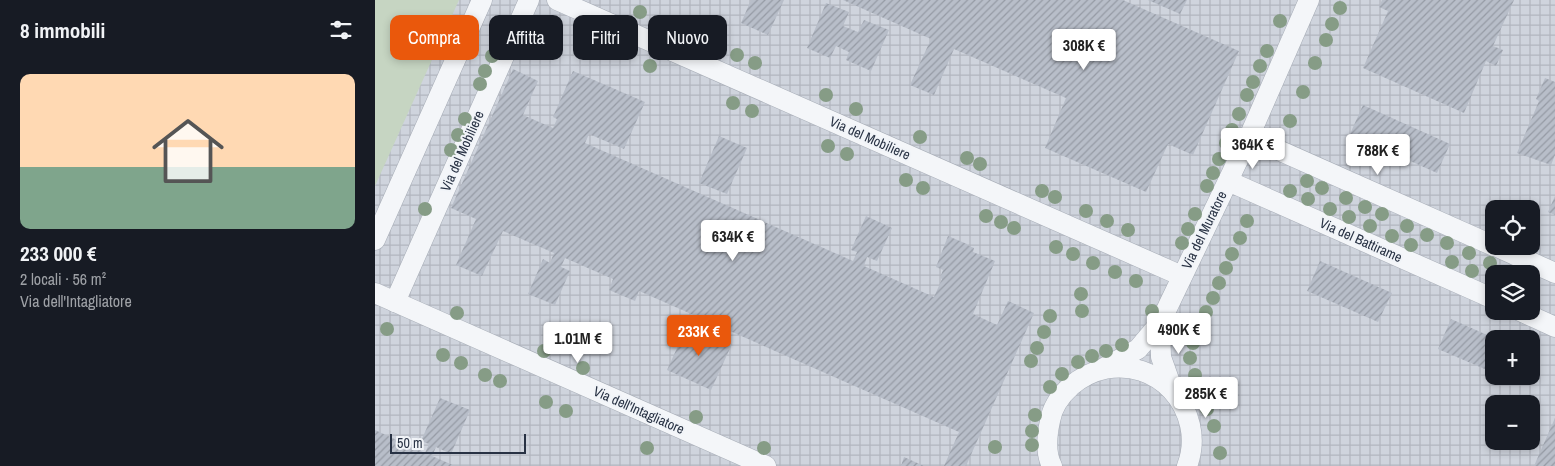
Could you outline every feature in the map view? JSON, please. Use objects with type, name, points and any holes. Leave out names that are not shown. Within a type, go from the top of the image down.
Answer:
[{"type":"street","points":[[375,240],[482,0]]},
{"type":"street","name":"Via del Mobiliere","points":[[395,302],[529,0]]},
{"type":"street","name":"Via del Mobiliere","points":[[557,0],[1182,276]]},
{"type":"street","name":"Via del Muratore","points":[[1052,466],[1046,438],[1051,415],[1063,393],[1082,377],[1104,368],[1138,349],[1160,323],[1249,137],[1309,0]]},
{"type":"street","points":[[1249,137],[1485,242]]},
{"type":"street","name":"Via del Battirame","points":[[1228,181],[1485,295]]},
{"type":"street","points":[[1514,255],[1555,273]]},
{"type":"street","name":"Via dell'Intagliatore","points":[[375,293],[767,466]]},
{"type":"street","points":[[1540,320],[1555,327]]},
{"type":"street","name":"Via del Muratore","points":[[1160,323],[1161,357],[1173,391]]},
{"type":"street","points":[[1104,368],[1129,368],[1153,375],[1173,391],[1187,411],[1192,435],[1191,464]]},
{"type":"shaded area","points":[[375,0],[1555,0],[1555,466],[375,466]]},
{"type":"green space","points":[[375,0],[459,0],[452,15],[390,15],[390,60],[432,60],[375,186]]},
{"type":"building","points":[[751,0],[784,0],[768,35],[741,23]]},
{"type":"building","points":[[843,0],[1123,0],[1239,51],[1193,155],[1168,144],[1146,192],[1045,148],[1066,98],[954,49],[934,95],[910,85],[931,39]]},
{"type":"building","points":[[1148,0],[1187,0],[1180,14]]},
{"type":"building","points":[[1382,0],[1514,0],[1493,46],[1503,50],[1496,66],[1486,61],[1464,113],[1363,68],[1388,11],[1379,7]]},
{"type":"building","points":[[826,3],[849,12],[843,26],[858,32],[864,20],[889,30],[871,71],[846,60],[849,52],[836,46],[830,58],[807,48]]},
{"type":"building","points":[[513,69],[538,81],[523,115],[553,128],[557,119],[553,117],[573,71],[645,102],[624,149],[589,134],[585,143],[853,261],[857,252],[851,250],[866,216],[892,228],[877,261],[867,257],[864,266],[934,297],[942,279],[940,278],[943,270],[936,267],[948,236],[974,248],[973,252],[995,261],[973,314],[997,325],[1008,301],[1034,313],[966,466],[944,466],[959,432],[639,291],[635,301],[609,290],[613,279],[565,258],[561,267],[570,271],[555,305],[528,294],[543,259],[550,263],[554,253],[503,231],[482,276],[456,265],[476,219],[451,208]]},
{"type":"building","points":[[1545,78],[1555,82],[1555,155],[1551,165],[1517,153],[1539,101],[1536,99]]},
{"type":"building","points":[[1363,105],[1450,144],[1437,173],[1350,134]]},
{"type":"building","points":[[719,136],[747,148],[727,194],[699,183]]},
{"type":"building","points":[[1555,196],[1555,215],[1548,212]]},
{"type":"building","points":[[1320,261],[1392,293],[1378,322],[1307,291]]},
{"type":"building","points":[[1451,319],[1485,334],[1485,369],[1438,349]]},
{"type":"building","points":[[688,324],[732,344],[711,390],[667,370]]},
{"type":"building","points":[[440,398],[470,410],[451,454],[436,447],[432,456],[455,466],[375,466],[375,430],[425,453],[429,444],[421,441]]},
{"type":"building","points":[[1555,418],[1555,466],[1534,466]]},
{"type":"building","points":[[904,457],[924,466],[901,466]]}]
